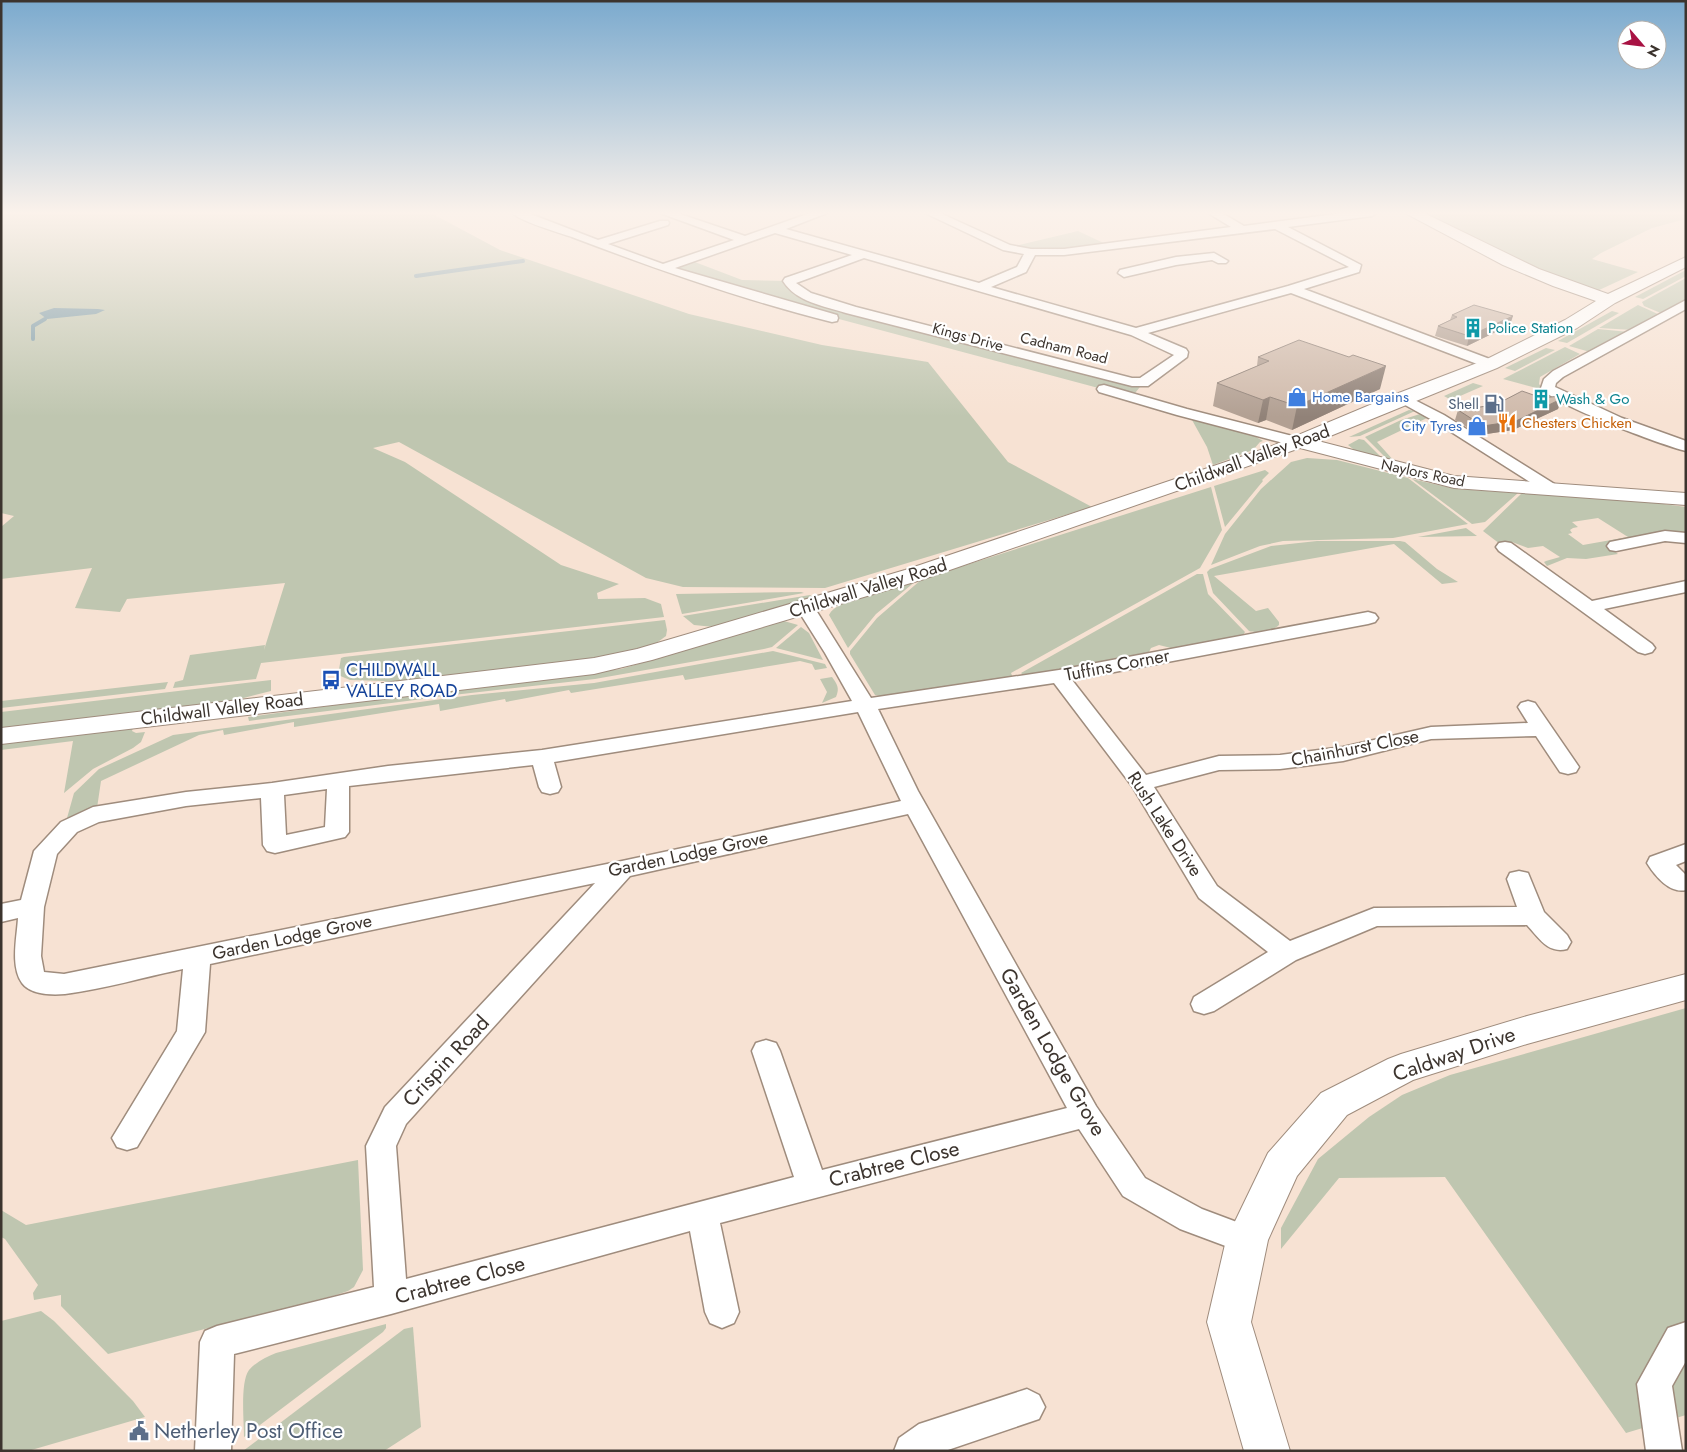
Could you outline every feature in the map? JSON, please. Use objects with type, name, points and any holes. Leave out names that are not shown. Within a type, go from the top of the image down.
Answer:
[{"type":"main road","points":[[1554,281],[1575,290],[1609,300]]},
{"type":"main road","name":"Childwall Valley Road","points":[[1,736],[594,666],[644,655],[989,550],[1199,479],[1299,442],[1490,364],[1571,324],[1609,300],[1647,281]]},
{"type":"main road","points":[[1337,426],[1336,433],[1341,445],[1366,460]]},
{"type":"main road","name":"Naylors Road","points":[[1299,442],[1454,482],[1686,499]]},
{"type":"main road","name":"Caldway Drive","points":[[1267,1451],[1229,1322],[1247,1240],[1282,1165],[1334,1104],[1401,1069],[1528,1030],[1686,987]]},
{"type":"street","name":"Kings Drive","points":[[705,281],[774,302],[996,361]]},
{"type":"street","name":"Cadnam Road","points":[[789,281],[794,290],[851,310],[1132,382],[1143,383],[1180,358],[1181,352],[1136,332]]},
{"type":"street","points":[[958,281],[1136,332],[1318,281]]},
{"type":"street","points":[[981,287],[995,281]]},
{"type":"street","points":[[1292,289],[1490,364]]},
{"type":"street","points":[[1686,304],[1558,374],[1549,382],[1548,388],[1556,394],[1617,421],[1686,446]]},
{"type":"street","points":[[1093,386],[1182,412],[1299,442]]},
{"type":"street","name":"Naylors Road","points":[[1403,398],[1550,488]]},
{"type":"street","points":[[1616,546],[1665,536],[1686,538]]},
{"type":"street","points":[[1505,546],[1645,648]]},
{"type":"street","points":[[1588,607],[1686,586]]},
{"type":"street","name":"Garden Lodge Grove","points":[[805,607],[835,653],[865,705],[915,805],[1086,1115],[1134,1187],[1191,1219],[1247,1240]]},
{"type":"street","name":"Tuffins Corner","points":[[865,705],[1059,676],[1368,618]]},
{"type":"street","name":"Rush Lake Drive","points":[[1059,676],[1141,784],[1208,892],[1287,953]]},
{"type":"street","name":"Garden Lodge Grove","points":[[865,705],[542,757],[388,773],[272,790],[186,799],[93,816],[68,827],[46,851],[32,907],[28,956],[32,977],[40,983],[64,984],[622,869],[915,805]]},
{"type":"street","points":[[1528,708],[1568,767]]},
{"type":"street","name":"Chainhurst Close","points":[[1141,784],[1219,763],[1280,762],[1343,754],[1431,733],[1541,729]]},
{"type":"street","points":[[542,757],[550,787]]},
{"type":"street","points":[[272,790],[275,845],[337,832],[338,780]]},
{"type":"street","points":[[1678,883],[1659,863],[1686,852]]},
{"type":"street","name":"Crispin Road","points":[[390,1299],[381,1146],[395,1116],[622,869]]},
{"type":"street","points":[[1519,879],[1533,916],[1558,942]]},
{"type":"street","points":[[1,913],[32,907]]},
{"type":"street","points":[[1204,1004],[1287,953],[1374,917],[1533,916]]},
{"type":"street","points":[[127,1138],[191,1032],[197,957]]},
{"type":"street","points":[[766,1051],[812,1185]]},
{"type":"street","name":"Crabtree Close","points":[[213,1451],[217,1342],[390,1299],[702,1214],[1086,1115]]},
{"type":"street","points":[[702,1214],[722,1312]]},
{"type":"street","points":[[1664,1451],[1654,1384],[1680,1339],[1686,1338]]},
{"type":"street","points":[[912,1451],[932,1437],[1027,1407]]},
{"type":"green space","points":[[1,281],[591,281],[689,314],[822,345],[928,362],[1008,462],[1092,507],[825,588],[683,587],[646,578],[399,442],[373,448],[405,462],[561,565],[619,584],[597,593],[598,599],[645,598],[661,604],[664,617],[261,663],[256,679],[173,688],[175,682],[183,680],[190,655],[265,645],[264,650],[285,583],[127,599],[120,612],[75,608],[92,568],[1,579],[1,527],[14,516],[1,513]]},
{"type":"green space","points":[[704,281],[789,281],[813,298],[1143,383],[1132,397],[749,295]]},
{"type":"green space","points":[[1566,281],[1619,281],[1597,291]]},
{"type":"green space","points":[[1666,281],[1677,281],[1643,299],[1635,297]]},
{"type":"green space","points":[[1681,281],[1686,281],[1686,300],[1663,314],[1644,306],[1642,302]]},
{"type":"green space","points":[[1638,305],[1660,315],[1633,330],[1599,328]]},
{"type":"green space","points":[[1612,311],[1619,313],[1567,343],[1558,341]]},
{"type":"green space","points":[[1598,329],[1629,332],[1590,352],[1569,346]]},
{"type":"green space","points":[[1565,347],[1580,354],[1540,377],[1539,384],[1544,390],[1503,379]]},
{"type":"green space","points":[[1546,348],[1555,350],[1515,371],[1505,368]]},
{"type":"green space","points":[[1473,383],[1483,386],[1451,400],[1444,396]]},
{"type":"green space","points":[[1409,410],[1415,411],[1360,436],[1349,437]]},
{"type":"green space","points":[[1420,414],[1427,418],[1377,442],[1395,462],[1388,460],[1365,437],[1401,420]]},
{"type":"green space","points":[[1193,419],[1253,435],[1263,441],[1253,450],[1213,465],[1207,447]]},
{"type":"green space","points":[[1359,439],[1364,440],[1386,462],[1357,452],[1348,445]]},
{"type":"green space","points":[[1307,458],[1337,460],[1408,478],[1468,524],[1393,538],[1283,541],[1260,546],[1211,565],[1225,534],[1261,489],[1291,462]]},
{"type":"green space","points":[[1265,470],[1269,473],[1225,527],[1214,486]]},
{"type":"green space","points":[[1412,479],[1456,489],[1518,493],[1485,522],[1472,524]]},
{"type":"green space","points":[[1211,487],[1222,530],[1200,568],[1011,673],[1013,678],[888,698],[875,695],[850,654],[850,651],[877,618],[922,579]]},
{"type":"green space","points":[[1522,493],[1618,498],[1686,507],[1686,537],[1607,546],[1618,554],[1586,559],[1567,558],[1547,566],[1544,562],[1560,557],[1543,546],[1528,548],[1512,542],[1500,544],[1483,531]],"holes":[[[1598,518],[1628,537],[1583,545],[1568,534],[1572,533],[1570,530],[1578,527],[1572,522]]]},
{"type":"green space","points":[[1466,528],[1477,536],[1418,537]]},
{"type":"green space","points":[[1317,541],[1405,542],[1437,569],[1458,582],[1442,584],[1394,544],[1214,576],[1256,611],[1268,608],[1279,622],[1279,625],[1273,629],[1260,632],[1249,631],[1213,593],[1207,572],[1210,569],[1271,546]]},
{"type":"green space","points":[[1197,574],[1203,574],[1208,594],[1245,632],[1243,635],[1171,648],[1159,645],[1151,648],[1149,652],[1024,676],[1021,673]]},
{"type":"green space","points":[[916,581],[876,614],[848,648],[829,615],[834,609],[855,598]]},
{"type":"green space","points":[[804,593],[682,614],[676,594]]},
{"type":"green space","points":[[810,595],[815,598],[714,627],[694,625],[683,616]]},
{"type":"green space","points":[[665,620],[666,636],[651,647],[592,659],[386,683],[385,681],[350,680],[338,675],[341,658],[344,657]]},
{"type":"green space","points":[[784,621],[798,625],[772,647],[764,649],[595,679],[427,698],[425,692],[621,669]]},
{"type":"green space","points":[[801,627],[809,633],[823,660],[776,648]]},
{"type":"green space","points":[[773,651],[825,664],[827,668],[815,670],[812,664],[800,661],[685,680],[683,675],[571,693],[569,690],[506,702],[505,699],[440,711],[439,704],[294,727],[294,722],[224,735],[223,730],[199,735],[101,781],[97,808],[67,818],[74,793],[99,769],[173,735],[472,695],[594,683]]},
{"type":"green space","points":[[832,677],[838,691],[836,697],[822,703],[827,692],[820,679]]},
{"type":"green space","points":[[271,680],[271,691],[236,700],[1,729],[1,712]]},
{"type":"green space","points":[[168,682],[165,689],[1,708],[1,701]]},
{"type":"green space","points":[[421,693],[423,699],[249,721],[248,717]]},
{"type":"green space","points":[[133,728],[132,731],[136,733],[145,732],[141,742],[93,769],[64,793],[73,741],[1,750],[1,743]]},
{"type":"green space","points":[[1686,1008],[1686,1415],[1626,1433],[1445,1177],[1339,1178],[1281,1249],[1281,1228],[1318,1159],[1369,1117],[1402,1095],[1450,1075]]},
{"type":"green space","points":[[358,1160],[363,1270],[354,1287],[336,1295],[108,1354],[61,1306],[61,1295],[34,1300],[33,1293],[38,1285],[5,1239],[1,1237],[1,1210],[26,1225]]},
{"type":"green space","points":[[41,1311],[54,1321],[133,1401],[145,1417],[28,1451],[1,1451],[1,1321]]},
{"type":"green space","points":[[386,1324],[383,1332],[244,1437],[244,1383],[249,1370],[255,1365],[276,1353]]},
{"type":"green space","points":[[413,1327],[421,1427],[384,1451],[243,1451],[404,1329]]},
{"type":"water","points":[[54,308],[105,310],[96,314],[47,319],[39,313]]},
{"type":"building","points":[[1474,305],[1513,316],[1469,336],[1438,326],[1457,317],[1452,315]]},
{"type":"building","points":[[1299,340],[1349,357],[1353,355],[1386,366],[1297,406],[1270,397],[1263,400],[1217,383],[1269,361],[1258,357]]},
{"type":"building","points":[[1522,391],[1542,398],[1560,396],[1561,399],[1516,421],[1483,426],[1458,410],[1502,404],[1499,403]]},
{"type":"waterway","points":[[33,339],[33,326],[45,319]]},
{"type":"place","name":"Police Station","points":[[1473,328]]},
{"type":"place","name":"Home Bargains","points":[[1297,397]]},
{"type":"place","name":"Wash & Go","points":[[1541,399]]},
{"type":"place","name":"Shell","points":[[1494,404]]},
{"type":"place","name":"Chesters Chicken","points":[[1507,423]]},
{"type":"place","name":"City Tyres","points":[[1477,426]]},
{"type":"place","name":"CHILDWALL VALLEY ROAD","points":[[331,680]]},
{"type":"place","name":"Netherley Post Office","points":[[139,1431]]}]
